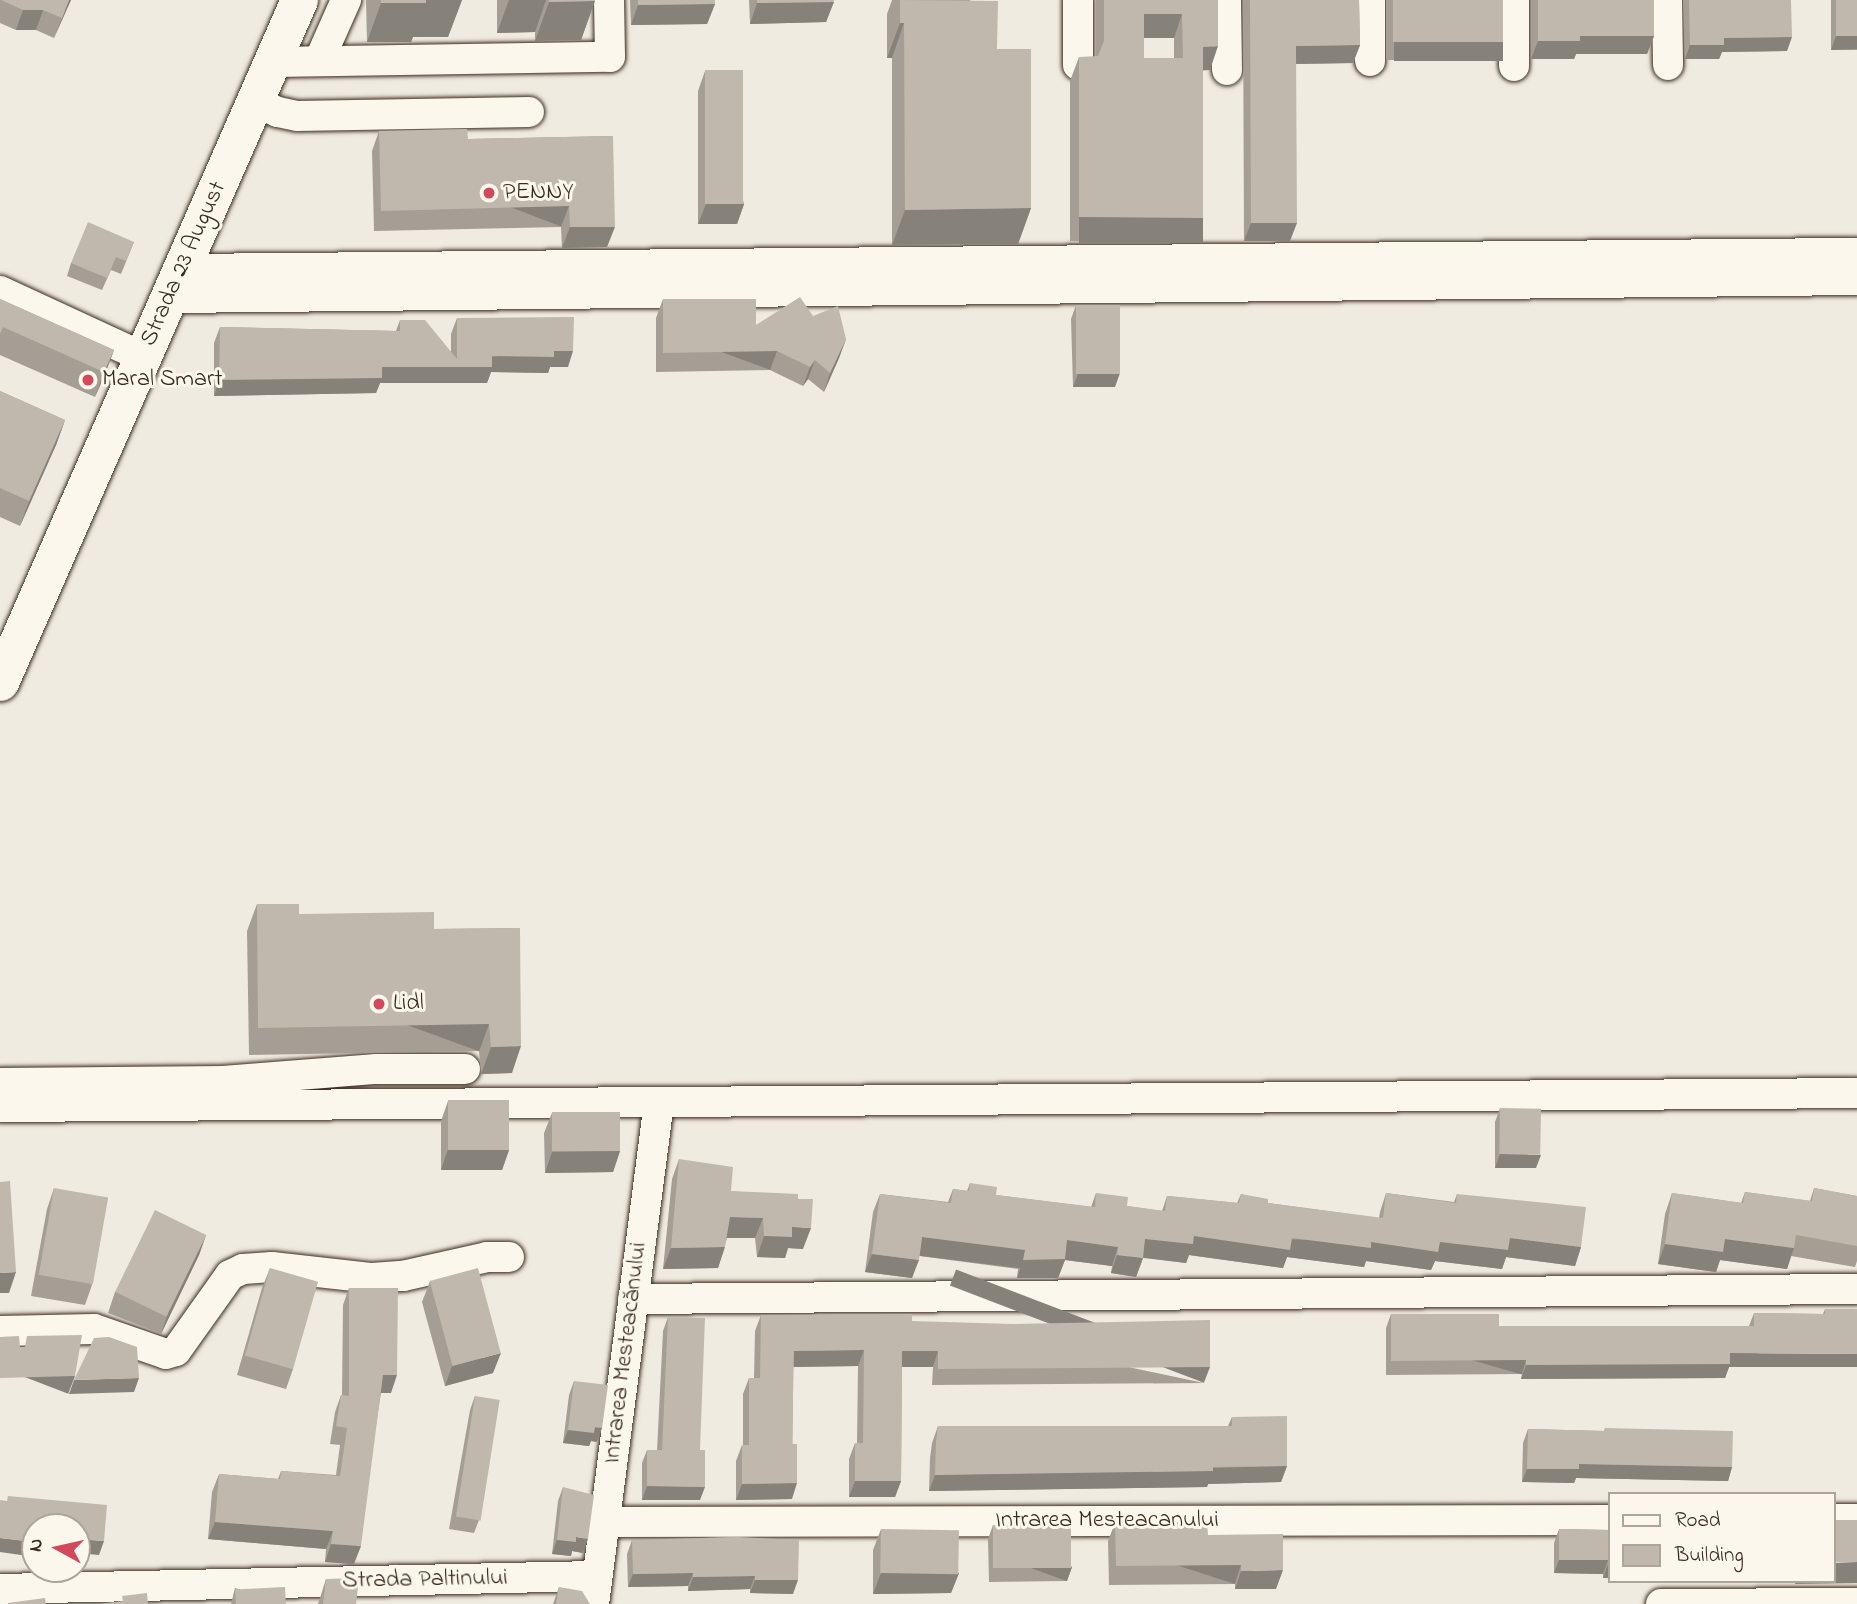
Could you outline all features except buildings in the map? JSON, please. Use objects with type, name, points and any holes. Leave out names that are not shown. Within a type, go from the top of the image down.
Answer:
[{"type":"main road","name":"Strada 23 August","points":[[0,682],[299,0]]},
{"type":"street","points":[[319,61],[346,0]]},
{"type":"street","points":[[272,62],[610,57],[609,0]]},
{"type":"street","points":[[1078,0],[1078,65]]},
{"type":"street","points":[[1226,0],[1227,70]]},
{"type":"street","points":[[1370,0],[1370,61]]},
{"type":"street","points":[[1514,0],[1514,66]]},
{"type":"street","points":[[1667,0],[1668,65]]},
{"type":"street","points":[[255,102],[278,112],[297,116],[529,112]]},
{"type":"street","points":[[175,283],[1857,253]]},
{"type":"street","points":[[175,283],[1857,280]]},
{"type":"street","points":[[0,291],[143,356]]},
{"type":"street","points":[[0,1083],[223,1081],[377,1069],[465,1069]]},
{"type":"street","points":[[0,1107],[1857,1093]]},
{"type":"street","name":"Intrarea Mesteacănului","points":[[596,1590],[659,1102]]},
{"type":"street","points":[[0,1331],[94,1329],[166,1354],[176,1351],[230,1275],[243,1269],[272,1267],[373,1278],[403,1276],[487,1257],[509,1257]]},
{"type":"street","points":[[633,1299],[1857,1289]]},
{"type":"street","points":[[1836,1519],[1857,1519]]},
{"type":"street","name":"Intrarea Mesteacanului","points":[[604,1522],[1608,1520]]},
{"type":"street","name":"Strada Paltinului","points":[[0,1589],[189,1595],[596,1590]]},
{"type":"street","points":[[1661,1604],[1857,1603]]},
{"type":"place","name":"PENNY","points":[[489,193]]},
{"type":"place","name":"Maral Smart","points":[[88,380]]},
{"type":"place","name":"Lidl","points":[[379,1004]]}]
